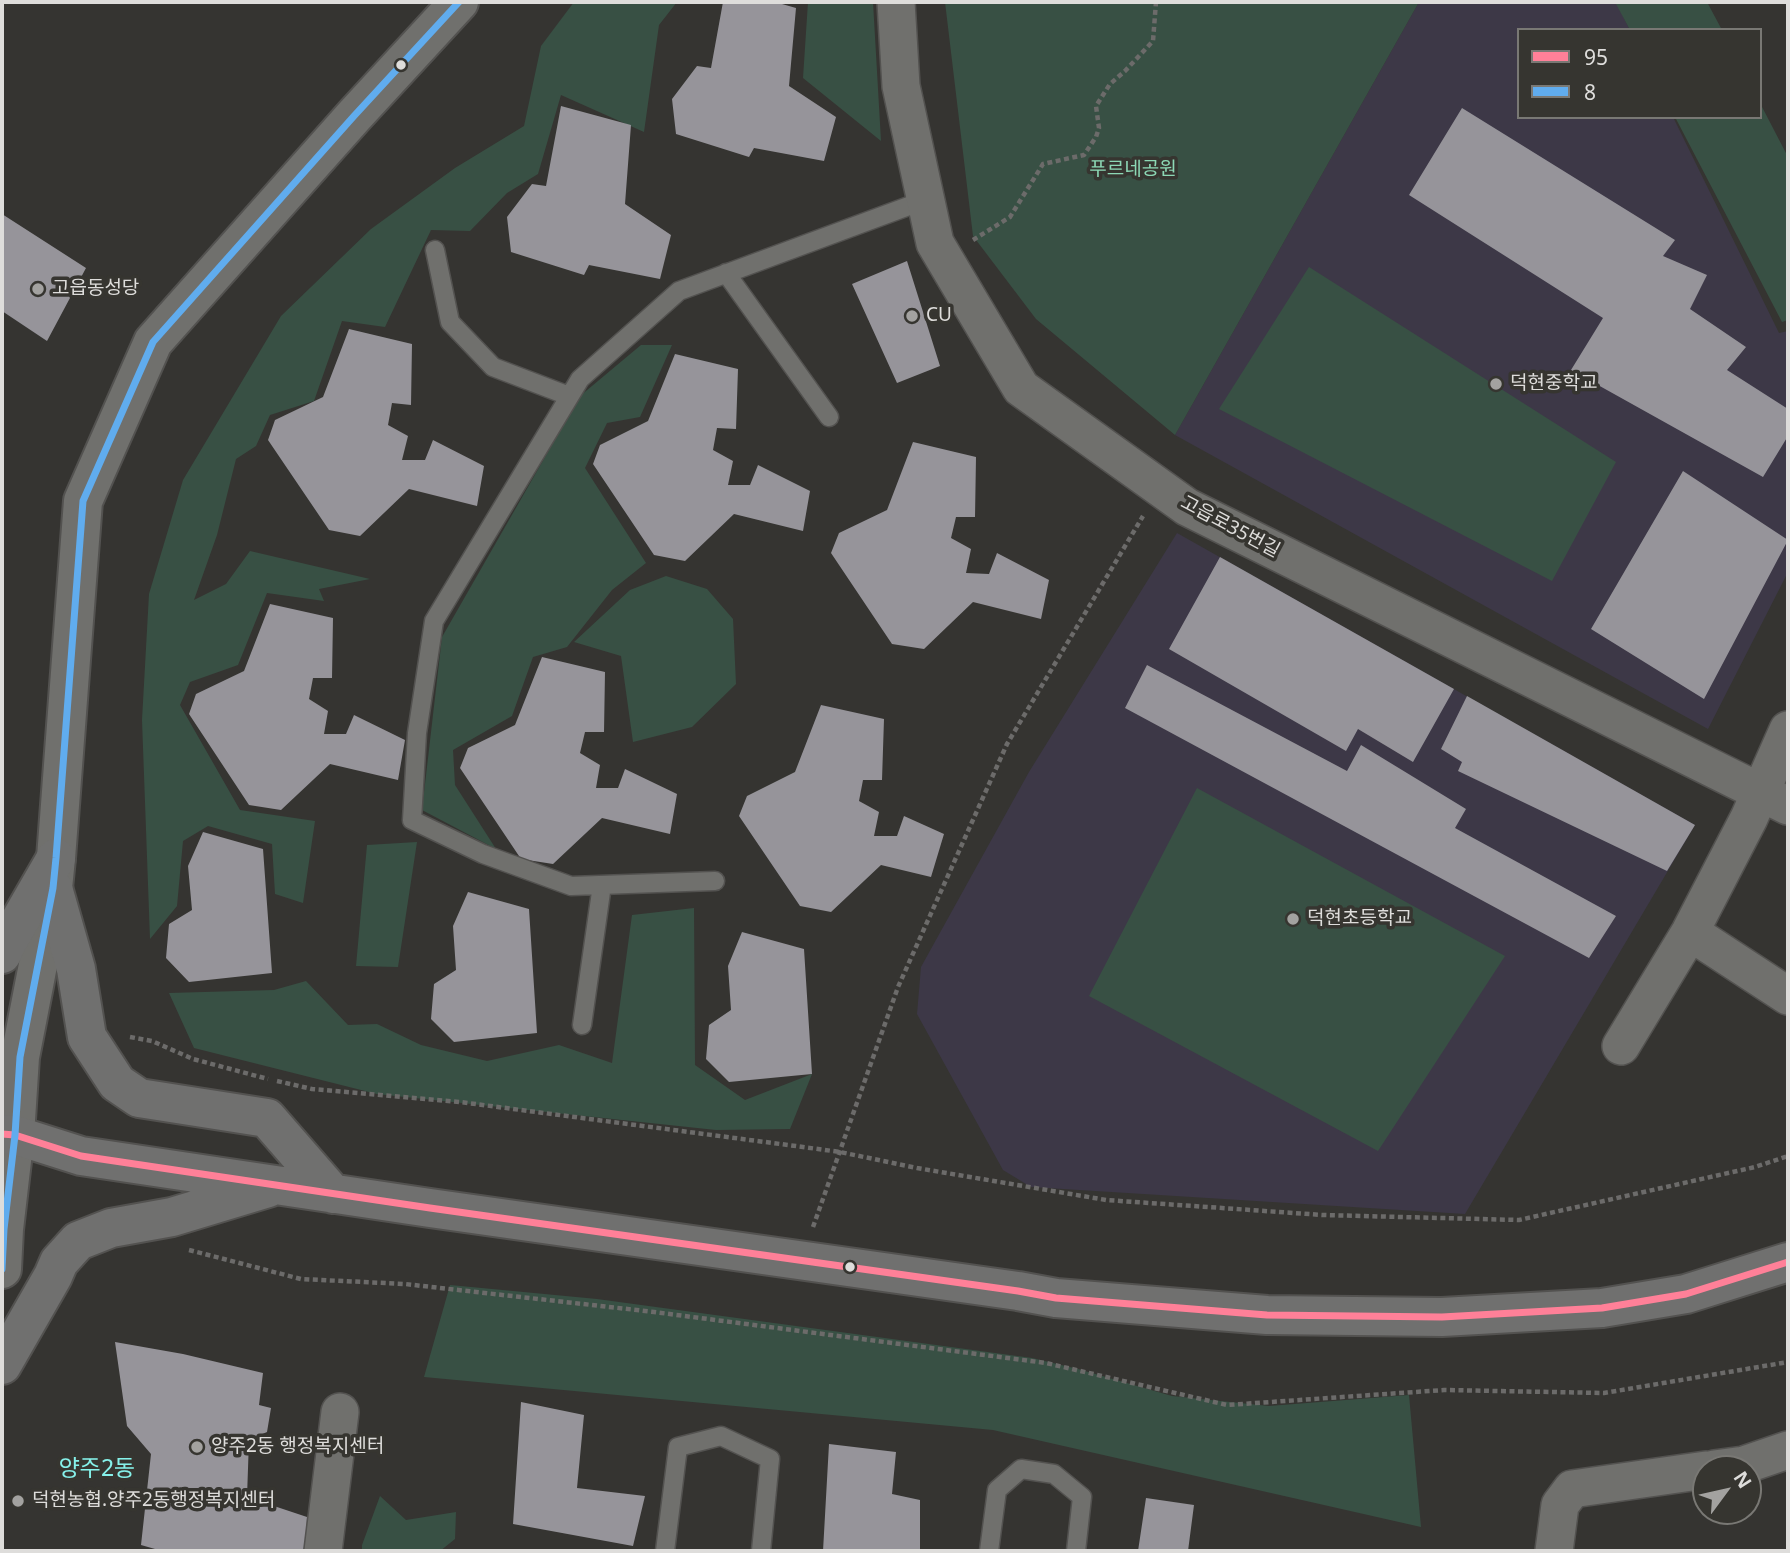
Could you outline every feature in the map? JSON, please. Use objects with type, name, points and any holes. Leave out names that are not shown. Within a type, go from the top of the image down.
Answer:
[{"type":"main road","points":[[2,954],[54,873]]},
{"type":"main road","points":[[54,873],[76,969],[87,1037],[117,1083],[139,1098],[267,1118],[333,1194]]},
{"type":"main road","points":[[9,1135],[81,1156],[1056,1298],[1267,1315],[1442,1318],[1602,1308],[1686,1294],[1788,1262]]},
{"type":"main road","points":[[2,1365],[59,1262],[78,1241],[111,1228],[172,1217],[277,1185]]},
{"type":"street","points":[[2,1269],[9,1135],[20,1057],[54,873],[83,500],[153,342],[459,2]]},
{"type":"street","name":"고읍로35번길","points":[[896,2],[901,86],[935,243],[1021,388],[1187,507],[1774,799]]},
{"type":"street","points":[[1621,1046],[1690,932],[1749,818],[1774,799],[1788,730]]},
{"type":"street","points":[[1690,932],[1788,996]]},
{"type":"street","points":[[323,1551],[340,1412]]},
{"type":"street","points":[[1762,1459],[1788,1450]]},
{"type":"street","points":[[1554,1551],[1560,1505],[1572,1489],[1692,1472]]},
{"type":"lane","points":[[715,881],[571,887],[483,854],[412,820],[417,733],[434,621],[580,379],[679,291],[925,200]]},
{"type":"lane","points":[[435,250],[450,322],[493,367],[569,396]]},
{"type":"lane","points":[[726,273],[829,417]]},
{"type":"lane","points":[[582,1025],[602,885]]},
{"type":"lane","points":[[665,1551],[678,1447],[722,1436],[770,1459],[761,1551]]},
{"type":"lane","points":[[989,1551],[997,1490],[1021,1469],[1054,1474],[1082,1497],[1076,1551]]},
{"type":"path","points":[[942,256],[976,239],[1010,217],[1043,164],[1084,155],[1099,128],[1096,106],[1110,84],[1153,41],[1156,2]]},
{"type":"path","points":[[801,1260],[898,987],[1007,744],[1160,488]]},
{"type":"path","points":[[119,1035],[152,1041],[192,1059],[312,1089],[460,1102],[840,1153],[1106,1200],[1323,1215],[1519,1220],[1755,1167],[1788,1156]]},
{"type":"path","points":[[180,1247],[302,1279],[405,1284],[654,1311],[1046,1363],[1227,1405],[1444,1390],[1604,1393],[1788,1362]]},
{"type":"shaded area","name":"덕현중학교","points":[[1419,2],[1616,2],[1629,28],[1517,28],[1517,119],[1674,119],[1779,333],[1788,331],[1788,572],[1708,729],[1175,435]]},
{"type":"shaded area","name":"덕현초등학교","points":[[1177,533],[1695,825],[1465,1214],[1031,1187],[1003,1170],[917,1014],[921,967],[1029,772]]},
{"type":"green space","points":[[574,2],[677,2],[659,25],[644,132],[561,95],[538,174],[507,193],[470,231],[431,230],[385,327],[342,321],[314,401],[270,415],[256,446],[236,459],[217,535],[194,600],[226,584],[250,551],[370,579],[319,589],[324,601],[267,593],[238,665],[190,682],[180,705],[240,810],[315,821],[303,903],[275,894],[272,844],[208,826],[183,841],[177,906],[150,939],[142,720],[149,594],[183,480],[281,316],[371,229],[455,168],[524,126],[541,46]]},
{"type":"green space","points":[[808,2],[873,2],[881,141],[803,78]]},
{"type":"green space","name":"푸르네공원","points":[[945,2],[1419,2],[1175,435],[1036,319],[973,236]]},
{"type":"green space","points":[[1615,2],[1707,2],[1721,28],[1629,28]]},
{"type":"green space","points":[[1762,107],[1788,157],[1788,320],[1782,322],[1676,119],[1762,119]]},
{"type":"green space","points":[[1309,267],[1616,462],[1552,581],[1219,409]]},
{"type":"green space","points":[[641,345],[672,345],[640,417],[607,423],[585,468],[646,563],[612,590],[567,647],[533,657],[512,716],[453,750],[455,785],[496,849],[422,810],[442,637],[580,396]]},
{"type":"green space","points":[[666,576],[707,589],[733,619],[736,684],[692,727],[633,742],[621,656],[574,642],[630,590]]},
{"type":"green space","points":[[1197,788],[1505,956],[1378,1151],[1089,996]]},
{"type":"green space","points":[[417,842],[398,967],[356,966],[367,845]]},
{"type":"green space","points":[[694,908],[695,1065],[745,1100],[812,1074],[790,1129],[716,1130],[377,1094],[194,1048],[169,993],[274,990],[306,981],[348,1025],[377,1024],[421,1045],[487,1061],[559,1045],[612,1063],[632,915]]},
{"type":"green space","points":[[450,1285],[597,1299],[1032,1358],[1172,1396],[1269,1406],[1409,1395],[1421,1527],[993,1430],[424,1377]]},
{"type":"green space","points":[[380,1496],[406,1520],[456,1512],[455,1539],[440,1551],[362,1551]]},
{"type":"building","points":[[723,2],[775,2],[796,8],[789,86],[836,117],[824,161],[754,148],[749,157],[676,134],[672,99],[697,66],[711,68]]},
{"type":"building","points":[[561,106],[631,125],[625,204],[671,235],[660,279],[589,265],[584,275],[511,252],[507,217],[532,184],[546,186]]},
{"type":"building","points":[[1462,108],[1675,240],[1663,256],[1707,275],[1690,309],[1746,347],[1727,370],[1788,409],[1788,436],[1763,477],[1571,370],[1603,318],[1409,195]]},
{"type":"building","name":"고읍동성당","points":[[2,214],[86,268],[47,341],[2,311]]},
{"type":"building","points":[[907,261],[940,366],[897,383],[852,284]]},
{"type":"building","points":[[349,329],[412,344],[411,405],[392,403],[388,425],[408,436],[402,460],[425,460],[433,440],[484,466],[477,506],[409,489],[360,536],[329,530],[268,440],[275,420],[323,397]]},
{"type":"building","points":[[675,354],[738,369],[736,429],[717,428],[713,450],[733,461],[728,485],[750,485],[758,465],[810,491],[803,531],[734,514],[685,561],[654,555],[593,464],[600,445],[648,421]]},
{"type":"building","points":[[913,442],[976,457],[975,517],[956,517],[951,538],[971,549],[966,573],[989,574],[997,553],[1049,580],[1041,619],[973,602],[924,649],[892,644],[831,553],[839,533],[887,510]]},
{"type":"building","points":[[1683,471],[1788,540],[1704,699],[1591,629]]},
{"type":"building","points":[[1220,557],[1454,689],[1413,762],[1358,729],[1346,751],[1169,649]]},
{"type":"building","points":[[270,604],[333,618],[332,678],[313,678],[309,699],[328,711],[324,734],[346,734],[354,715],[405,740],[398,780],[330,764],[281,810],[249,805],[189,714],[196,694],[244,671]]},
{"type":"building","points":[[542,657],[605,672],[604,732],[585,732],[580,753],[600,765],[596,788],[618,788],[625,769],[677,794],[670,834],[602,818],[553,864],[521,859],[460,768],[468,748],[515,725]]},
{"type":"building","points":[[1147,665],[1347,771],[1361,745],[1466,809],[1455,828],[1616,916],[1589,958],[1125,708]]},
{"type":"building","points":[[1467,696],[1695,825],[1667,871],[1458,771],[1462,762],[1441,749]]},
{"type":"building","points":[[821,705],[884,719],[882,780],[863,780],[859,801],[879,812],[874,836],[897,836],[904,816],[944,834],[931,877],[881,865],[831,912],[800,906],[739,816],[747,796],[795,772]]},
{"type":"building","points":[[203,832],[263,849],[272,973],[189,982],[166,958],[169,924],[192,910],[188,866]]},
{"type":"building","points":[[468,892],[529,909],[537,1033],[454,1042],[431,1019],[434,984],[456,970],[453,926]]},
{"type":"building","points":[[742,932],[804,949],[812,1074],[729,1082],[706,1059],[709,1025],[731,1010],[728,966]]},
{"type":"building","name":"양주2동 행정복지센터","points":[[115,1342],[183,1354],[263,1373],[259,1405],[271,1408],[267,1432],[249,1440],[247,1497],[307,1517],[306,1551],[162,1551],[141,1545],[151,1454],[127,1426]]},
{"type":"building","points":[[521,1402],[584,1415],[577,1488],[645,1496],[633,1546],[513,1524]]},
{"type":"building","points":[[829,1444],[896,1452],[892,1494],[920,1500],[920,1551],[823,1551]]},
{"type":"building","points":[[1146,1498],[1194,1505],[1188,1551],[1138,1551]]},
{"type":"transit line","name":"8","points":[[2,1269],[20,1057],[53,888],[83,501],[153,342],[459,2]]},
{"type":"transit line","name":"95","points":[[2,1134],[15,1135],[81,1156],[1056,1298],[1267,1315],[1442,1317],[1602,1308],[1686,1294],[1788,1262]]},
{"type":"place","name":"고읍동성당","points":[[38,289]]},
{"type":"place","name":"CU","points":[[912,316]]},
{"type":"place","name":"덕현중학교","points":[[1496,384]]},
{"type":"place","name":"덕현초등학교","points":[[1293,919]]},
{"type":"place","name":"양주2동 행정복지센터","points":[[197,1447]]},
{"type":"place","name":"덕현농협.양주2동행정복지센터","points":[[18,1501]]},
{"type":"district","name":"양주2동","points":[[97,1469]]}]
